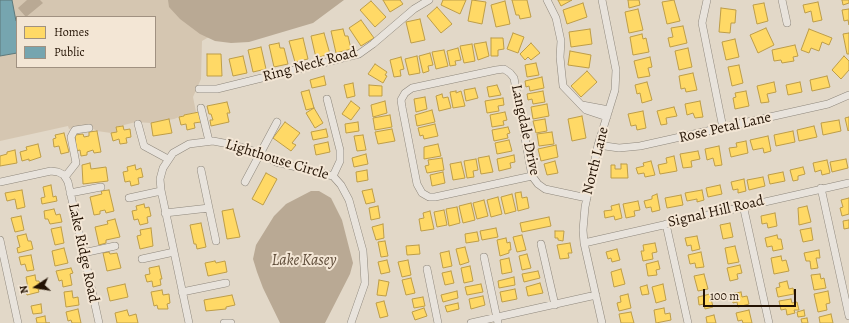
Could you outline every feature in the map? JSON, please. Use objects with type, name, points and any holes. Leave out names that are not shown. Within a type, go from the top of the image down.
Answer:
[{"type":"street","name":"Ring Neck Road","points":[[199,89],[217,89],[358,54],[373,44],[414,9],[430,0]]},
{"type":"street","points":[[548,0],[556,18],[561,41],[560,57],[563,86],[581,105],[608,114]]},
{"type":"street","name":"North Lane","points":[[602,0],[616,70],[615,90],[598,145],[586,198],[584,217],[584,243],[602,323]]},
{"type":"street","points":[[707,0],[702,23],[723,128]]},
{"type":"street","points":[[782,0],[787,23]]},
{"type":"street","name":"Langdale Drive","points":[[532,176],[435,197],[429,197],[422,193],[418,184],[402,107],[401,100],[405,93],[412,88],[504,69],[514,78],[532,176],[538,184],[545,189],[586,198]]},
{"type":"street","name":"Rose Petal Lane","points":[[598,145],[619,148],[640,146],[828,104],[849,95]]},
{"type":"street","points":[[327,99],[340,150],[340,161],[333,176]]},
{"type":"street","points":[[201,108],[209,141]]},
{"type":"street","points":[[245,182],[277,122]]},
{"type":"street","points":[[138,124],[144,146],[168,159],[161,173],[161,191],[189,323]]},
{"type":"street","points":[[0,182],[51,171],[58,172],[67,180],[76,162],[71,137],[73,132],[75,130],[89,128]]},
{"type":"street","name":"Lighthouse Circle","points":[[168,159],[173,153],[189,144],[209,141],[234,145],[261,154],[276,162],[333,176],[341,185],[349,200],[363,251],[365,283],[350,323]]},
{"type":"street","points":[[201,170],[216,241]]},
{"type":"street","name":"Lake Ridge Road","points":[[67,180],[99,323]]},
{"type":"street","name":"Signal Hill Road","points":[[584,243],[821,188],[849,183]]},
{"type":"street","points":[[70,193],[101,187]]},
{"type":"street","points":[[821,188],[849,316]]},
{"type":"street","points":[[129,198],[161,191]]},
{"type":"street","points":[[743,206],[769,323]]},
{"type":"street","points":[[165,213],[209,208]]},
{"type":"street","points":[[666,224],[688,323]]},
{"type":"street","points":[[0,240],[18,323]]},
{"type":"street","points":[[541,244],[555,305]]},
{"type":"street","points":[[83,252],[114,246]]},
{"type":"street","points":[[142,259],[174,252]]},
{"type":"street","points":[[484,256],[498,320]]},
{"type":"street","points":[[427,269],[438,323]]},
{"type":"street","points":[[182,292],[226,283]]},
{"type":"street","points":[[471,323],[498,320],[596,295]]},
{"type":"street","points":[[224,323],[231,323]]},
{"type":"shaded area","points":[[0,0],[207,0],[214,34],[202,41],[201,79],[193,97],[196,112],[174,119],[151,123],[136,122],[116,127],[117,132],[111,133],[97,131],[86,125],[69,129],[68,126],[0,141]]},
{"type":"water","points":[[27,0],[40,0],[43,3],[27,16],[25,16],[18,8]]},
{"type":"water","points":[[168,0],[344,0],[313,23],[249,42],[231,43],[215,41],[200,34],[180,19],[169,7]]},
{"type":"water","name":"Lake Kasey","points":[[311,191],[319,191],[331,198],[342,220],[353,263],[350,274],[325,323],[280,323],[263,288],[253,259],[256,245],[274,216],[286,204]]},
{"type":"building: Homes","points":[[383,0],[400,0],[403,4],[390,12]]},
{"type":"building: Homes","points":[[443,0],[466,0],[460,14],[441,5]]},
{"type":"building: Homes","points":[[472,0],[486,2],[482,24],[468,21]]},
{"type":"building: Homes","points":[[512,0],[527,0],[531,17],[520,19],[519,15],[516,15]]},
{"type":"building: Homes","points":[[558,0],[572,0],[561,6]]},
{"type":"building: Homes","points":[[628,0],[639,0],[640,5],[629,8]]},
{"type":"building: Homes","points":[[674,0],[680,21],[667,24],[662,2]]},
{"type":"building: Homes","points":[[842,0],[849,0],[849,3],[843,5]]},
{"type":"building: Homes","points":[[371,1],[386,17],[375,27],[360,10]]},
{"type":"building: Homes","points":[[505,1],[510,24],[496,27],[491,5]]},
{"type":"building: Homes","points":[[818,2],[822,20],[813,22],[811,11],[805,13],[803,5]]},
{"type":"building: Homes","points":[[583,3],[587,17],[567,24],[563,10]]},
{"type":"building: Homes","points":[[764,3],[768,21],[757,24],[753,5]]},
{"type":"building: Homes","points":[[437,7],[452,24],[441,33],[427,16]]},
{"type":"building: Homes","points":[[721,8],[736,10],[735,23],[731,23],[730,33],[719,32]]},
{"type":"building: Homes","points":[[638,9],[643,30],[629,33],[625,12]]},
{"type":"building: Homes","points":[[849,9],[849,25],[848,20],[844,21],[842,10]]},
{"type":"building: Homes","points":[[420,19],[425,40],[411,43],[406,22]]},
{"type":"building: Homes","points":[[361,20],[374,38],[361,46],[349,28]]},
{"type":"building: Homes","points":[[683,26],[687,43],[670,47],[668,38],[673,37],[671,28]]},
{"type":"building: Homes","points":[[766,28],[774,45],[758,53],[750,35]]},
{"type":"building: Homes","points":[[343,29],[345,36],[348,36],[351,49],[336,53],[331,31]]},
{"type":"building: Homes","points":[[590,29],[592,44],[571,47],[569,32]]},
{"type":"building: Homes","points":[[809,29],[832,38],[829,45],[822,42],[819,51],[811,48],[809,53],[801,50]]},
{"type":"building: Homes","points":[[324,33],[330,54],[316,58],[311,36]]},
{"type":"building: Homes","points":[[513,33],[524,37],[518,53],[507,49]]},
{"type":"building: Homes","points":[[849,33],[849,54],[847,54],[843,34]]},
{"type":"building: Homes","points":[[642,34],[643,39],[646,38],[649,52],[633,55],[630,37]]},
{"type":"building: Homes","points":[[303,38],[308,59],[295,62],[289,41]]},
{"type":"building: Homes","points":[[491,38],[503,38],[504,49],[498,50],[498,56],[491,56]]},
{"type":"building: Homes","points":[[735,39],[739,57],[726,60],[722,42]]},
{"type":"building: Homes","points":[[486,42],[489,56],[478,60],[474,44]]},
{"type":"building: Homes","points":[[279,43],[280,48],[284,48],[288,64],[274,67],[269,45]]},
{"type":"building: Homes","points":[[531,43],[540,53],[531,60],[528,57],[525,60],[520,54]]},
{"type":"building: Homes","points":[[472,44],[475,61],[464,63],[460,46]]},
{"type":"building: Homes","points":[[795,45],[798,56],[793,57],[794,61],[782,63],[781,60],[774,61],[772,50]]},
{"type":"building: Homes","points":[[261,47],[266,69],[253,72],[248,50]]},
{"type":"building: Homes","points":[[458,48],[461,60],[455,61],[456,65],[450,66],[447,51]]},
{"type":"building: Homes","points":[[688,48],[692,67],[679,70],[675,51]]},
{"type":"building: Homes","points":[[444,50],[448,66],[436,69],[432,52]]},
{"type":"building: Homes","points":[[570,51],[591,55],[589,68],[568,65]]},
{"type":"building: Homes","points":[[430,53],[433,65],[428,66],[429,71],[423,73],[419,56]]},
{"type":"building: Homes","points":[[207,54],[221,54],[222,76],[207,76]]},
{"type":"building: Homes","points":[[243,56],[247,73],[233,76],[229,59]]},
{"type":"building: Homes","points":[[417,56],[420,73],[409,75],[405,59]]},
{"type":"building: Homes","points":[[844,56],[849,61],[849,70],[841,79],[832,70]]},
{"type":"building: Homes","points":[[401,57],[404,69],[400,70],[401,76],[394,77],[390,60]]},
{"type":"building: Homes","points":[[650,57],[652,67],[648,68],[650,76],[638,78],[634,61]]},
{"type":"building: Homes","points":[[536,63],[539,75],[527,77],[525,65]]},
{"type":"building: Homes","points":[[375,64],[387,72],[385,75],[387,76],[383,83],[368,74]]},
{"type":"building: Homes","points":[[739,65],[743,83],[732,86],[728,67]]},
{"type":"building: Homes","points":[[587,71],[597,82],[581,97],[571,86]]},
{"type":"building: Homes","points":[[693,73],[697,90],[686,92],[685,88],[681,89],[679,76]]},
{"type":"building: Homes","points":[[324,76],[326,85],[312,88],[310,80]]},
{"type":"building: Homes","points":[[827,76],[830,87],[812,91],[810,80]]},
{"type":"building: Homes","points":[[542,77],[544,88],[530,91],[529,86],[526,87],[525,81]]},
{"type":"building: Homes","points":[[647,82],[652,100],[642,103],[640,93],[637,94],[635,85]]},
{"type":"building: Homes","points":[[774,82],[776,92],[767,94],[769,102],[761,103],[757,86]]},
{"type":"building: Homes","points":[[800,82],[802,92],[788,95],[786,85]]},
{"type":"building: Homes","points":[[353,83],[355,96],[347,98],[344,85]]},
{"type":"building: Homes","points":[[369,85],[382,86],[382,96],[369,96]]},
{"type":"building: Homes","points":[[497,85],[501,95],[489,97],[487,87]]},
{"type":"building: Homes","points":[[475,88],[478,98],[466,101],[464,90]]},
{"type":"building: Homes","points":[[309,90],[314,108],[306,110],[301,92]]},
{"type":"building: Homes","points":[[456,91],[456,93],[461,91],[465,106],[453,108],[450,92]]},
{"type":"building: Homes","points":[[543,91],[545,102],[533,104],[532,99],[528,100],[527,94]]},
{"type":"building: Homes","points":[[746,91],[749,106],[735,109],[733,98],[736,97],[735,93]]},
{"type":"building: Homes","points":[[442,94],[443,98],[448,97],[451,108],[439,111],[436,96]]},
{"type":"building: Homes","points":[[425,97],[427,109],[416,112],[414,99]]},
{"type":"building: Homes","points":[[503,98],[504,105],[498,106],[499,111],[487,113],[485,101]]},
{"type":"building: Homes","points":[[351,101],[360,108],[351,120],[342,114]]},
{"type":"building: Homes","points":[[385,101],[387,113],[373,117],[371,105]]},
{"type":"building: Homes","points":[[700,101],[703,117],[695,118],[693,113],[687,115],[685,104]]},
{"type":"building: Homes","points":[[227,102],[230,113],[227,113],[229,122],[211,126],[210,120],[213,120],[211,114],[209,114],[207,106]]},
{"type":"building: Homes","points":[[547,104],[549,116],[533,119],[531,107]]},
{"type":"building: Homes","points":[[674,107],[677,116],[666,118],[667,124],[661,125],[657,111]]},
{"type":"building: Homes","points":[[314,108],[323,123],[315,128],[306,113]]},
{"type":"building: Homes","points":[[432,110],[435,122],[417,126],[415,115]]},
{"type":"building: Homes","points":[[643,111],[646,128],[637,130],[636,125],[631,126],[628,114]]},
{"type":"building: Homes","points":[[199,112],[201,122],[194,123],[195,128],[187,130],[186,124],[181,125],[179,117]]},
{"type":"building: Homes","points":[[505,112],[507,120],[503,121],[504,125],[492,127],[490,115]]},
{"type":"building: Homes","points":[[390,115],[392,127],[375,130],[373,118]]},
{"type":"building: Homes","points":[[582,116],[586,138],[572,141],[568,119]]},
{"type":"building: Homes","points":[[849,117],[849,130],[848,131],[845,118]]},
{"type":"building: Homes","points":[[169,119],[172,133],[153,136],[151,123]]},
{"type":"building: Homes","points":[[545,119],[547,131],[536,133],[533,121]]},
{"type":"building: Homes","points":[[839,120],[841,131],[823,135],[821,123]]},
{"type":"building: Homes","points":[[285,122],[300,133],[292,143],[296,145],[291,151],[273,138]]},
{"type":"building: Homes","points":[[358,122],[359,131],[346,133],[345,124]]},
{"type":"building: Homes","points":[[435,124],[438,136],[424,139],[423,135],[420,136],[418,128]]},
{"type":"building: Homes","points":[[123,126],[124,130],[130,129],[131,137],[126,138],[127,143],[120,144],[119,139],[113,141],[111,133],[117,132],[116,127]]},
{"type":"building: Homes","points":[[814,126],[817,137],[799,141],[797,130]]},
{"type":"building: Homes","points":[[508,127],[510,133],[507,134],[508,138],[494,141],[492,130]]},
{"type":"building: Homes","points":[[326,129],[328,137],[313,140],[311,132]]},
{"type":"building: Homes","points":[[392,129],[395,141],[378,144],[375,132]]},
{"type":"building: Homes","points":[[97,131],[101,152],[94,153],[93,150],[87,152],[87,155],[81,156],[80,150],[76,151],[75,135],[83,134],[84,137],[89,136],[89,132]]},
{"type":"building: Homes","points":[[793,131],[795,142],[776,146],[774,135]]},
{"type":"building: Homes","points":[[552,132],[554,144],[539,146],[537,134]]},
{"type":"building: Homes","points":[[64,133],[69,152],[61,154],[59,146],[54,147],[53,139],[56,138],[55,135]]},
{"type":"building: Homes","points":[[363,135],[366,150],[357,151],[354,136]]},
{"type":"building: Homes","points":[[768,136],[771,151],[764,153],[763,148],[753,150],[750,140]]},
{"type":"building: Homes","points":[[509,140],[512,151],[497,154],[495,143]]},
{"type":"building: Homes","points":[[746,141],[748,153],[731,157],[729,148],[737,147],[736,143]]},
{"type":"building: Homes","points":[[328,142],[330,152],[316,155],[314,145]]},
{"type":"building: Homes","points":[[38,144],[41,157],[29,161],[29,159],[22,161],[20,152],[27,150],[26,147]]},
{"type":"building: Homes","points":[[438,144],[441,156],[424,159],[424,147]]},
{"type":"building: Homes","points":[[556,145],[558,157],[541,161],[538,149]]},
{"type":"building: Homes","points":[[719,146],[722,165],[715,166],[713,158],[707,160],[705,149]]},
{"type":"building: Homes","points":[[15,150],[17,163],[0,166],[0,156]]},
{"type":"building: Homes","points":[[698,151],[700,159],[691,161],[692,167],[683,168],[680,154]]},
{"type":"building: Homes","points":[[366,154],[368,164],[354,167],[352,158]]},
{"type":"building: Homes","points":[[514,155],[515,162],[510,163],[511,168],[499,171],[497,159]]},
{"type":"building: Homes","points":[[489,156],[493,172],[481,174],[478,158]]},
{"type":"building: Homes","points":[[674,156],[677,171],[660,174],[658,165],[667,163],[666,158]]},
{"type":"building: Homes","points":[[442,158],[444,170],[427,173],[425,166],[429,165],[428,160]]},
{"type":"building: Homes","points":[[476,159],[478,170],[473,171],[474,177],[467,178],[464,161]]},
{"type":"building: Homes","points":[[846,159],[848,168],[832,172],[830,162]]},
{"type":"building: Homes","points":[[827,160],[830,173],[822,175],[821,170],[815,172],[813,163]]},
{"type":"building: Homes","points":[[555,161],[558,173],[547,175],[544,164]]},
{"type":"building: Homes","points":[[651,161],[655,175],[645,177],[644,173],[638,174],[636,168],[644,166],[643,163]]},
{"type":"building: Homes","points":[[461,162],[465,178],[453,180],[450,164]]},
{"type":"building: Homes","points":[[90,163],[91,169],[106,167],[108,181],[83,184],[82,165]]},
{"type":"building: Homes","points":[[621,164],[627,164],[628,178],[611,178],[611,165],[615,165],[615,169],[621,169]]},
{"type":"building: Homes","points":[[135,165],[136,170],[141,168],[143,177],[138,178],[139,184],[131,186],[130,181],[125,182],[123,172],[128,171],[127,167]]},
{"type":"building: Homes","points":[[803,167],[805,174],[798,176],[798,180],[793,181],[790,170]]},
{"type":"building: Homes","points":[[367,170],[368,180],[357,182],[356,172]]},
{"type":"building: Homes","points":[[443,172],[445,183],[432,186],[430,175]]},
{"type":"building: Homes","points":[[783,172],[785,181],[770,184],[768,175]]},
{"type":"building: Homes","points":[[266,173],[277,179],[263,205],[252,199]]},
{"type":"building: Homes","points":[[763,177],[765,186],[749,190],[747,180]]},
{"type":"building: Homes","points":[[744,179],[746,191],[738,193],[738,189],[733,190],[731,182]]},
{"type":"building: Homes","points":[[51,185],[53,197],[56,196],[57,201],[42,204],[41,198],[45,197],[43,187]]},
{"type":"building: Homes","points":[[720,185],[722,194],[708,197],[706,188]]},
{"type":"building: Homes","points":[[372,189],[375,202],[366,204],[362,191]]},
{"type":"building: Homes","points":[[22,190],[25,207],[17,209],[15,199],[7,201],[5,193]]},
{"type":"building: Homes","points":[[109,190],[114,211],[106,213],[105,210],[100,211],[100,214],[94,215],[90,197],[102,194],[101,191]]},
{"type":"building: Homes","points":[[702,190],[704,200],[697,202],[697,199],[687,201],[685,193]]},
{"type":"building: Homes","points":[[521,192],[522,198],[527,197],[529,208],[518,211],[515,193]]},
{"type":"building: Homes","points":[[512,194],[516,211],[505,214],[501,197]]},
{"type":"building: Homes","points":[[657,194],[660,210],[652,212],[651,207],[646,208],[644,201],[652,199],[652,196]]},
{"type":"building: Homes","points":[[681,195],[683,205],[667,208],[665,198]]},
{"type":"building: Homes","points":[[498,197],[502,214],[491,217],[487,200]]},
{"type":"building: Homes","points":[[849,198],[849,214],[842,216],[840,208],[843,207],[841,200]]},
{"type":"building: Homes","points":[[484,200],[488,216],[477,219],[473,203]]},
{"type":"building: Homes","points":[[638,201],[640,210],[634,211],[635,216],[626,218],[623,204]]},
{"type":"building: Homes","points":[[471,203],[475,220],[463,223],[459,206]]},
{"type":"building: Homes","points":[[144,204],[145,208],[149,207],[151,216],[147,217],[148,223],[140,225],[138,219],[134,220],[132,211],[137,210],[136,206]]},
{"type":"building: Homes","points":[[619,204],[622,218],[615,220],[614,216],[605,218],[604,211],[612,210],[611,206]]},
{"type":"building: Homes","points":[[378,206],[380,218],[371,220],[369,208]]},
{"type":"building: Homes","points":[[807,206],[811,222],[799,225],[798,208]]},
{"type":"building: Homes","points":[[457,207],[460,223],[449,226],[446,209]]},
{"type":"building: Homes","points":[[54,209],[56,215],[60,214],[62,222],[50,224],[48,219],[45,219],[44,211]]},
{"type":"building: Homes","points":[[233,209],[240,237],[227,239],[222,211]]},
{"type":"building: Homes","points":[[444,210],[447,225],[437,227],[434,212]]},
{"type":"building: Homes","points":[[430,211],[434,229],[421,231],[419,219],[424,218],[423,213]]},
{"type":"building: Homes","points":[[775,213],[777,226],[768,228],[767,223],[762,224],[761,216]]},
{"type":"building: Homes","points":[[21,216],[24,230],[15,232],[11,218]]},
{"type":"building: Homes","points":[[549,217],[551,226],[522,232],[520,223]]},
{"type":"building: Homes","points":[[115,219],[120,237],[106,240],[106,243],[99,245],[95,227],[108,224],[107,221]]},
{"type":"building: Homes","points":[[849,220],[849,228],[844,229],[843,221]]},
{"type":"building: Homes","points":[[201,223],[206,247],[197,249],[196,244],[194,244],[190,225]]},
{"type":"building: Homes","points":[[730,223],[733,237],[723,239],[720,225]]},
{"type":"building: Homes","points":[[383,224],[384,238],[376,240],[372,227]]},
{"type":"building: Homes","points":[[61,227],[64,243],[55,245],[51,229]]},
{"type":"building: Homes","points":[[151,228],[153,246],[140,249],[137,236],[141,235],[140,230]]},
{"type":"building: Homes","points":[[496,228],[498,237],[482,240],[480,231]]},
{"type":"building: Homes","points":[[811,228],[813,240],[803,242],[800,230]]},
{"type":"building: Homes","points":[[555,231],[564,231],[563,241],[555,238]]},
{"type":"building: Homes","points":[[477,232],[479,241],[466,243],[465,234]]},
{"type":"building: Homes","points":[[26,234],[28,241],[31,241],[33,249],[18,253],[17,248],[20,247],[17,236]]},
{"type":"building: Homes","points":[[522,235],[526,250],[517,252],[513,237]]},
{"type":"building: Homes","points":[[777,235],[778,239],[781,239],[783,249],[773,251],[772,246],[767,247],[765,238]]},
{"type":"building: Homes","points":[[697,236],[700,249],[692,251],[691,245],[687,246],[685,238]]},
{"type":"building: Homes","points":[[506,238],[507,243],[510,242],[511,250],[509,250],[509,253],[500,256],[497,240]]},
{"type":"building: Homes","points":[[385,241],[388,256],[381,257],[378,242]]},
{"type":"building: Homes","points":[[570,243],[572,253],[568,253],[569,258],[560,259],[557,245]]},
{"type":"building: Homes","points":[[655,243],[657,252],[652,253],[653,259],[643,261],[641,251],[644,251],[643,245]]},
{"type":"building: Homes","points":[[419,245],[420,254],[407,255],[406,246]]},
{"type":"building: Homes","points":[[735,246],[739,262],[728,264],[725,248]]},
{"type":"building: Homes","points":[[465,247],[469,262],[460,265],[456,249]]},
{"type":"building: Homes","points":[[64,248],[68,263],[55,266],[52,251]]},
{"type":"building: Homes","points":[[617,249],[620,260],[612,262],[611,258],[608,259],[606,252]]},
{"type":"building: Homes","points":[[819,250],[820,258],[816,258],[818,268],[811,269],[810,261],[806,261],[804,253]]},
{"type":"building: Homes","points":[[449,251],[452,266],[443,268],[440,253]]},
{"type":"building: Homes","points":[[109,252],[110,254],[117,253],[121,268],[107,271],[103,253]]},
{"type":"building: Homes","points":[[701,252],[704,267],[696,268],[695,263],[690,264],[688,255]]},
{"type":"building: Homes","points":[[527,254],[531,268],[522,270],[519,256]]},
{"type":"building: Homes","points":[[31,255],[34,270],[27,271],[25,264],[21,265],[19,257]]},
{"type":"building: Homes","points":[[781,256],[782,261],[786,260],[789,271],[774,274],[771,258]]},
{"type":"building: Homes","points":[[509,258],[512,272],[502,274],[500,260]]},
{"type":"building: Homes","points":[[387,260],[390,272],[381,274],[378,262]]},
{"type":"building: Homes","points":[[408,260],[411,275],[402,277],[398,262]]},
{"type":"building: Homes","points":[[215,261],[216,263],[225,261],[227,272],[208,276],[205,263]]},
{"type":"building: Homes","points":[[658,261],[660,269],[656,270],[657,275],[648,276],[646,264]]},
{"type":"building: Homes","points":[[740,265],[742,273],[737,274],[738,279],[730,281],[727,268]]},
{"type":"building: Homes","points":[[159,266],[162,279],[160,279],[161,285],[153,287],[152,281],[147,282],[145,275],[150,274],[149,268]]},
{"type":"building: Homes","points":[[470,266],[473,281],[464,283],[461,268]]},
{"type":"building: Homes","points":[[71,268],[73,273],[70,274],[72,285],[63,287],[62,280],[59,281],[56,271]]},
{"type":"building: Homes","points":[[621,269],[625,284],[614,287],[611,272]]},
{"type":"building: Homes","points":[[451,271],[454,283],[445,285],[442,273]]},
{"type":"building: Homes","points":[[538,271],[540,278],[524,282],[522,274]]},
{"type":"building: Homes","points":[[704,274],[708,289],[698,291],[694,276]]},
{"type":"building: Homes","points":[[820,274],[821,279],[824,278],[826,288],[814,290],[811,275]]},
{"type":"building: Homes","points":[[35,275],[36,281],[39,281],[41,289],[38,289],[39,292],[27,295],[25,289],[28,288],[26,277]]},
{"type":"building: Homes","points":[[514,277],[515,285],[499,288],[498,281]]},
{"type":"building: Homes","points":[[411,278],[415,293],[406,295],[402,280]]},
{"type":"building: Homes","points":[[379,280],[389,282],[386,296],[377,295]]},
{"type":"building: Homes","points":[[787,281],[789,289],[793,288],[794,294],[778,297],[776,288],[780,287],[779,283]]},
{"type":"building: Homes","points":[[540,283],[543,293],[528,296],[526,287]]},
{"type":"building: Homes","points":[[125,284],[128,297],[110,301],[107,288]]},
{"type":"building: Homes","points":[[481,284],[483,292],[467,295],[465,287]]},
{"type":"building: Homes","points":[[663,284],[666,300],[656,303],[652,287]]},
{"type":"building: Homes","points":[[647,285],[649,294],[642,295],[640,287]]},
{"type":"building: Homes","points":[[515,289],[517,299],[502,302],[500,292]]},
{"type":"building: Homes","points":[[162,290],[163,295],[169,294],[170,303],[167,304],[168,309],[158,309],[157,305],[154,306],[151,292]]},
{"type":"building: Homes","points":[[72,291],[73,298],[78,297],[79,305],[66,307],[64,292]]},
{"type":"building: Homes","points":[[457,291],[458,298],[443,302],[441,295]]},
{"type":"building: Homes","points":[[828,291],[830,303],[826,304],[827,310],[818,312],[814,294]]},
{"type":"building: Homes","points":[[741,292],[742,297],[747,296],[749,304],[738,307],[737,302],[733,303],[731,294]]},
{"type":"building: Homes","points":[[628,294],[631,308],[619,311],[617,303],[621,302],[620,296]]},
{"type":"building: Homes","points":[[710,294],[713,307],[705,309],[704,304],[699,305],[698,297]]},
{"type":"building: Homes","points":[[232,295],[235,305],[226,307],[226,309],[206,311],[204,300]]},
{"type":"building: Homes","points":[[483,296],[485,305],[471,309],[469,299]]},
{"type":"building: Homes","points":[[423,297],[425,306],[414,308],[412,299]]},
{"type":"building: Homes","points":[[791,299],[792,303],[797,302],[799,310],[794,310],[795,313],[787,315],[786,309],[781,310],[779,301]]},
{"type":"building: Homes","points":[[384,301],[388,316],[380,318],[376,303]]},
{"type":"building: Homes","points":[[458,303],[459,309],[447,312],[445,306]]},
{"type":"building: Homes","points":[[41,304],[42,313],[33,314],[31,306]]},
{"type":"building: Homes","points":[[424,308],[427,316],[415,320],[412,312]]},
{"type":"building: Homes","points":[[664,308],[665,314],[670,313],[671,320],[656,323],[654,310]]},
{"type":"building: Homes","points":[[78,309],[81,323],[72,323],[71,320],[68,321],[66,312]]},
{"type":"building: Homes","points":[[127,310],[129,316],[136,314],[138,323],[117,323],[115,313]]},
{"type":"building: Homes","points":[[749,310],[752,323],[743,323],[742,320],[738,321],[736,313]]},
{"type":"building: Homes","points":[[804,310],[805,316],[798,317],[797,312]]},
{"type":"building: Homes","points":[[631,312],[634,323],[621,323],[619,314]]},
{"type":"building: Homes","points":[[831,314],[833,323],[820,323],[819,317]]},
{"type":"building: Homes","points":[[714,315],[716,323],[707,323],[706,317]]},
{"type":"building: Homes","points":[[45,316],[46,323],[37,323],[36,318]]},
{"type":"building: Homes","points":[[807,318],[808,323],[802,323],[801,319]]},
{"type":"building: Public","points":[[0,0],[12,0],[16,21],[16,53],[0,56]]}]
